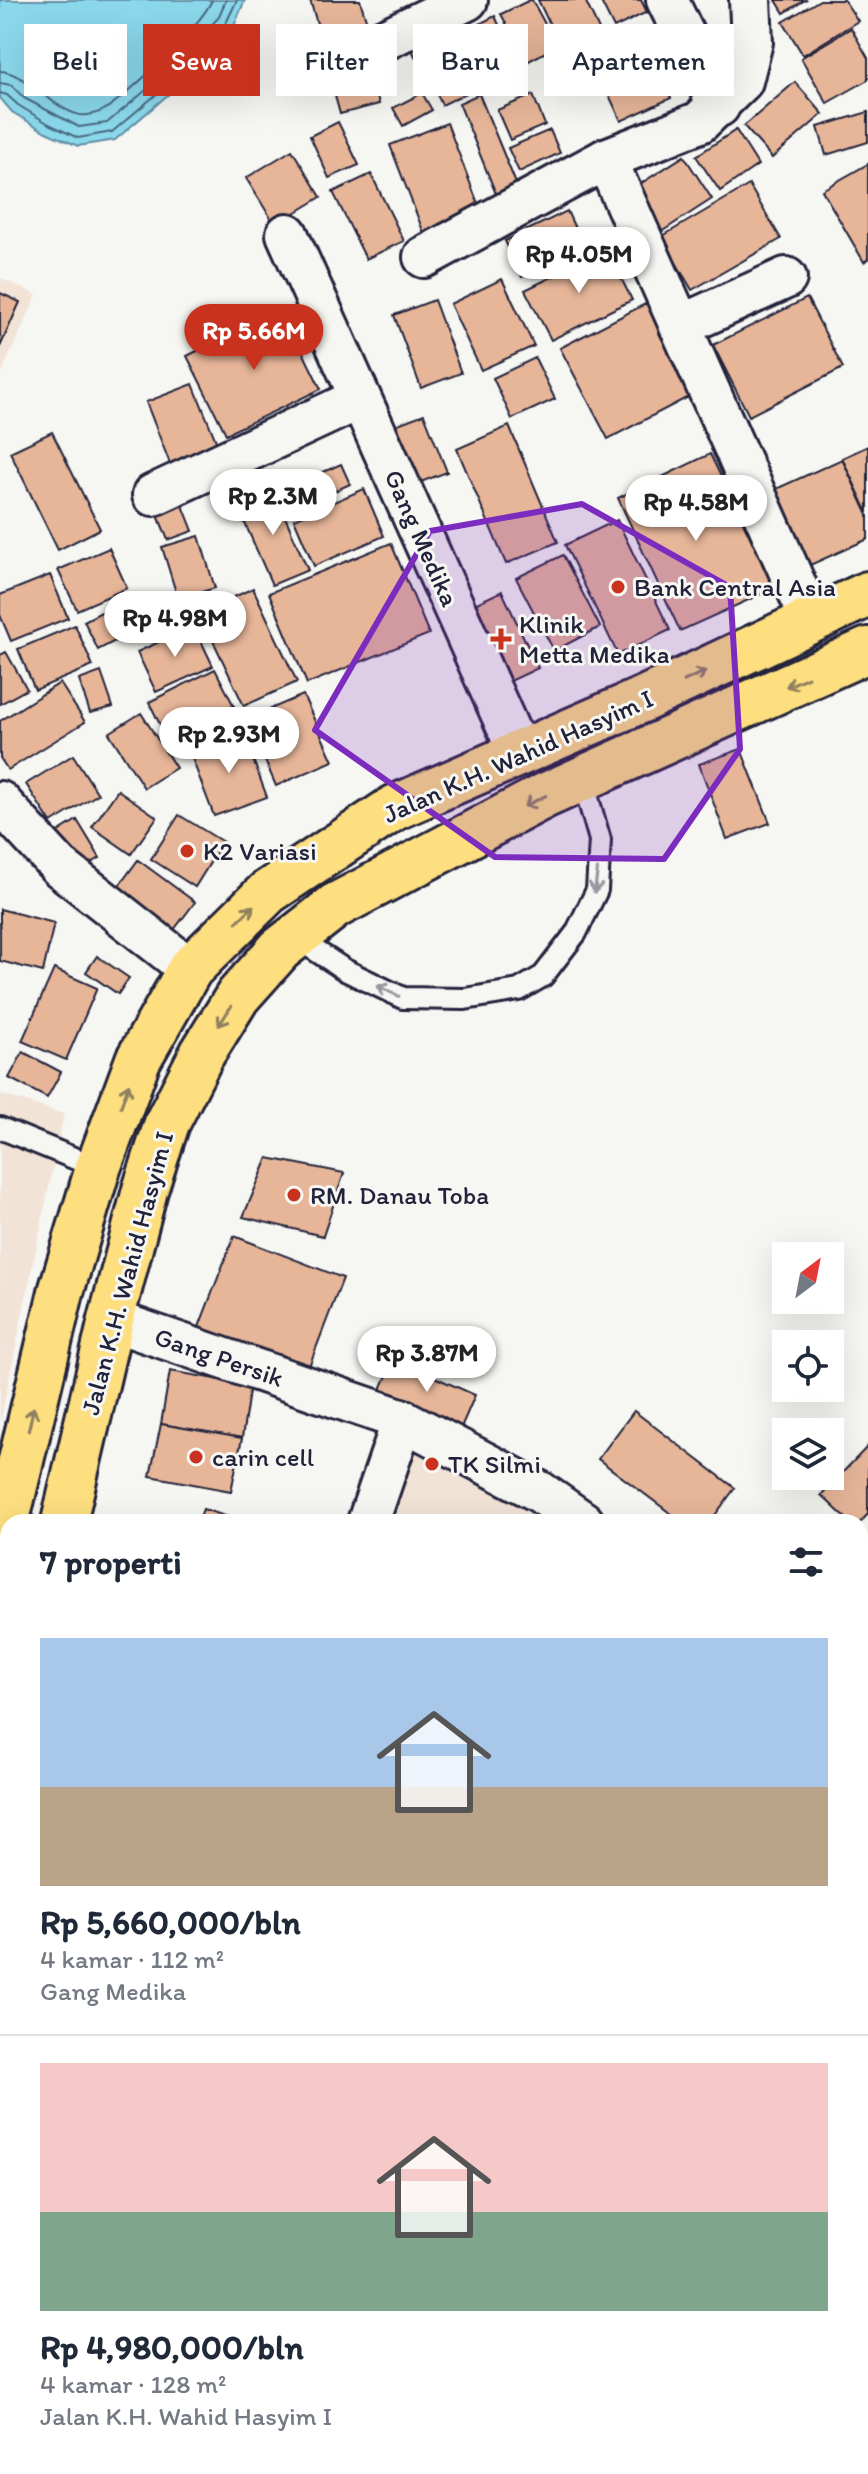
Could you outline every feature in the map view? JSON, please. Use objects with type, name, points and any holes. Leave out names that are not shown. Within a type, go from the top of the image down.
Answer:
[{"type":"main road","name":"Jalan K.H. Wahid Hasyim I","points":[[8,1514],[61,1292],[98,1168],[138,1060],[190,969],[268,892],[394,808],[644,699],[868,594]]},
{"type":"main road","name":"Jalan K.H. Wahid Hasyim I","points":[[66,1514],[111,1320],[145,1190],[167,1123],[202,1054],[238,996],[280,949],[335,906],[582,778],[868,650]]},
{"type":"main road","points":[[98,1168],[145,1190]]},
{"type":"street","points":[[397,34],[467,0]]},
{"type":"street","points":[[667,0],[719,106]]},
{"type":"street","points":[[424,257],[606,159],[700,122],[742,81],[752,42],[750,0]]},
{"type":"street","points":[[606,159],[812,622]]},
{"type":"street","name":"Gang Medika","points":[[287,234],[519,753]]},
{"type":"street","points":[[680,326],[786,278]]},
{"type":"street","points":[[153,495],[359,399]]},
{"type":"street","points":[[0,802],[60,867],[190,969]]},
{"type":"street","name":"Gang Persik","points":[[111,1320],[403,1420],[540,1492],[572,1514]]},
{"type":"street","points":[[371,1514],[403,1420]]},
{"type":"lane","points":[[295,937],[345,970],[403,998],[465,999],[519,990],[543,976],[568,944],[597,890],[600,840],[582,778]]},
{"type":"lane","points":[[0,1128],[98,1168]]},
{"type":"highlighted area","points":[[582,504],[730,587],[740,749],[664,859],[495,857],[315,730],[430,531]]},
{"type":"shaded area","points":[[0,278],[37,295],[0,376]]},
{"type":"shaded area","points":[[0,1094],[64,1114],[0,1423]]},
{"type":"shaded area","name":"TK Silmi","points":[[406,1431],[552,1514],[378,1514]]},
{"type":"water","points":[[0,0],[245,0],[235,24],[143,24],[143,96],[166,96],[115,140],[78,146],[12,112],[0,98]]},
{"type":"building","points":[[310,0],[360,0],[367,24],[317,24]]},
{"type":"building","points":[[532,0],[545,24],[544,53],[528,61],[528,24],[506,24],[501,14]]},
{"type":"building","points":[[538,0],[585,0],[596,24],[550,24]]},
{"type":"building","points":[[600,0],[641,0],[647,12],[622,24],[612,24]]},
{"type":"building","points":[[776,0],[805,0],[784,13]]},
{"type":"building","points":[[820,0],[844,0],[858,21],[803,55],[783,22]]},
{"type":"building","points":[[495,16],[499,24],[479,24]]},
{"type":"building","points":[[449,18],[452,24],[436,24]]},
{"type":"building","points":[[851,28],[868,58],[868,80],[827,103],[801,58]]},
{"type":"building","points":[[413,35],[413,52],[406,38]]},
{"type":"building","points":[[795,82],[823,114],[772,158],[744,126]]},
{"type":"building","points":[[533,95],[545,125],[510,140],[497,110]]},
{"type":"building","points":[[335,96],[377,96],[379,104],[340,114]]},
{"type":"building","points":[[416,96],[424,96],[432,110],[403,126],[393,108]]},
{"type":"building","points":[[438,96],[460,96],[442,105]]},
{"type":"building","points":[[480,96],[517,186],[496,194],[459,103]]},
{"type":"building","points":[[609,96],[670,96],[671,98],[621,121]]},
{"type":"building","points":[[868,112],[868,142],[826,155],[818,127]]},
{"type":"building","points":[[338,122],[359,165],[329,178],[310,136]]},
{"type":"building","points":[[447,123],[482,214],[425,236],[390,145]]},
{"type":"building","points":[[550,130],[560,153],[519,172],[508,148]]},
{"type":"building","points":[[736,130],[758,165],[720,191],[696,156]]},
{"type":"building","points":[[292,150],[321,197],[275,225],[246,178]]},
{"type":"building","points":[[684,156],[712,199],[655,236],[626,193]]},
{"type":"building","points":[[868,164],[868,259],[864,262],[822,190]]},
{"type":"building","points":[[371,174],[404,241],[366,259],[333,192]]},
{"type":"building","points":[[749,185],[781,239],[692,290],[661,237]]},
{"type":"building","points":[[567,211],[584,248],[522,277],[505,241]]},
{"type":"building","points":[[607,250],[632,300],[551,340],[525,290]]},
{"type":"building","points":[[502,279],[534,346],[481,370],[450,304]]},
{"type":"building","points":[[0,293],[20,302],[0,347]]},
{"type":"building","points":[[807,298],[843,368],[749,416],[713,345]]},
{"type":"building","points":[[434,300],[461,373],[421,388],[394,315]]},
{"type":"building","points":[[647,303],[694,394],[608,439],[560,348]]},
{"type":"building","points":[[282,309],[321,389],[226,434],[187,356]]},
{"type":"building","points":[[535,358],[555,399],[512,419],[493,378]]},
{"type":"building","points":[[193,384],[222,456],[174,474],[146,402]]},
{"type":"building","points":[[424,414],[447,472],[413,485],[390,427]]},
{"type":"building","points":[[509,426],[558,542],[506,564],[457,449]]},
{"type":"building","points":[[52,432],[100,529],[58,550],[10,452]]},
{"type":"building","points":[[868,446],[868,513],[842,458]]},
{"type":"building","points":[[710,454],[775,588],[680,631],[618,498]]},
{"type":"building","points":[[842,459],[868,515],[868,539],[799,570],[765,494]]},
{"type":"building","points":[[341,464],[350,484],[322,497],[312,477]]},
{"type":"building","points":[[273,489],[308,570],[272,585],[237,505]]},
{"type":"building","points":[[364,489],[384,536],[314,566],[294,519]]},
{"type":"building","points":[[182,503],[193,531],[168,540],[157,513]]},
{"type":"building","name":"Bank Central Asia","points":[[617,520],[670,630],[618,655],[565,545]]},
{"type":"building","points":[[199,536],[215,588],[178,599],[162,547]]},
{"type":"building","points":[[391,543],[429,634],[307,684],[269,593]]},
{"type":"building","points":[[109,548],[127,588],[77,610],[58,570]]},
{"type":"building","points":[[563,555],[600,627],[554,651],[516,578]]},
{"type":"building","points":[[50,575],[68,618],[11,641],[0,615],[0,595]]},
{"type":"building","points":[[253,588],[297,682],[244,706],[200,613]]},
{"type":"building","name":"Klinik Metta Medika","points":[[502,591],[538,668],[500,686],[464,609]]},
{"type":"building","points":[[130,597],[144,626],[98,650],[84,621]]},
{"type":"building","points":[[75,625],[93,666],[35,690],[18,649]]},
{"type":"building","points":[[194,626],[213,666],[156,692],[137,652]]},
{"type":"building","points":[[6,652],[27,689],[0,704],[0,655]]},
{"type":"building","points":[[215,669],[234,706],[167,739],[149,702]]},
{"type":"building","points":[[101,672],[113,707],[90,713],[79,680]]},
{"type":"building","points":[[60,683],[85,722],[8,770],[0,758],[0,721]]},
{"type":"building","points":[[303,695],[333,761],[276,786],[247,719]]},
{"type":"building","points":[[141,713],[176,768],[144,788],[109,733]]},
{"type":"building","points":[[243,733],[267,797],[214,816],[190,753]]},
{"type":"building","points":[[741,749],[770,823],[727,839],[699,764]]},
{"type":"building","points":[[73,755],[98,794],[51,823],[26,784]]},
{"type":"building","points":[[118,790],[157,817],[131,854],[92,827]]},
{"type":"building","name":"K2 Variasi","points":[[179,815],[223,842],[195,887],[151,859]]},
{"type":"building","points":[[77,820],[100,858],[78,871],[55,834]]},
{"type":"building","points":[[138,860],[195,902],[170,935],[113,894]]},
{"type":"building","points":[[0,909],[54,923],[43,972],[0,961]]},
{"type":"building","points":[[97,956],[129,978],[118,994],[86,972]]},
{"type":"building","points":[[54,969],[97,988],[66,1060],[22,1041]]},
{"type":"building","points":[[23,1052],[61,1072],[47,1098],[9,1078]]},
{"type":"building","name":"RM. Danau Toba","points":[[268,1158],[344,1173],[323,1236],[243,1217]]},
{"type":"building","points":[[234,1236],[343,1278],[308,1369],[199,1327]]},
{"type":"building","points":[[394,1359],[475,1395],[460,1430],[379,1394]]},
{"type":"building","points":[[170,1371],[250,1385],[242,1438],[161,1424]]},
{"type":"building","points":[[634,1411],[735,1488],[716,1514],[671,1514],[598,1459]]},
{"type":"building","name":"carin cell","points":[[161,1424],[242,1438],[231,1491],[150,1476]]},
{"type":"building","points":[[868,1446],[868,1514],[841,1514],[821,1495],[826,1490],[844,1490],[844,1471]]},
{"type":"building","points":[[203,1509],[219,1514],[201,1514]]},
{"type":"place","name":"Bank Central Asia","points":[[618,587]]},
{"type":"place","name":"Klinik Metta Medika","points":[[501,639]]},
{"type":"place","name":"K2 Variasi","points":[[187,851]]},
{"type":"place","name":"RM. Danau Toba","points":[[294,1195]]},
{"type":"place","name":"carin cell","points":[[196,1457]]},
{"type":"place","name":"TK Silmi","points":[[432,1464]]}]
